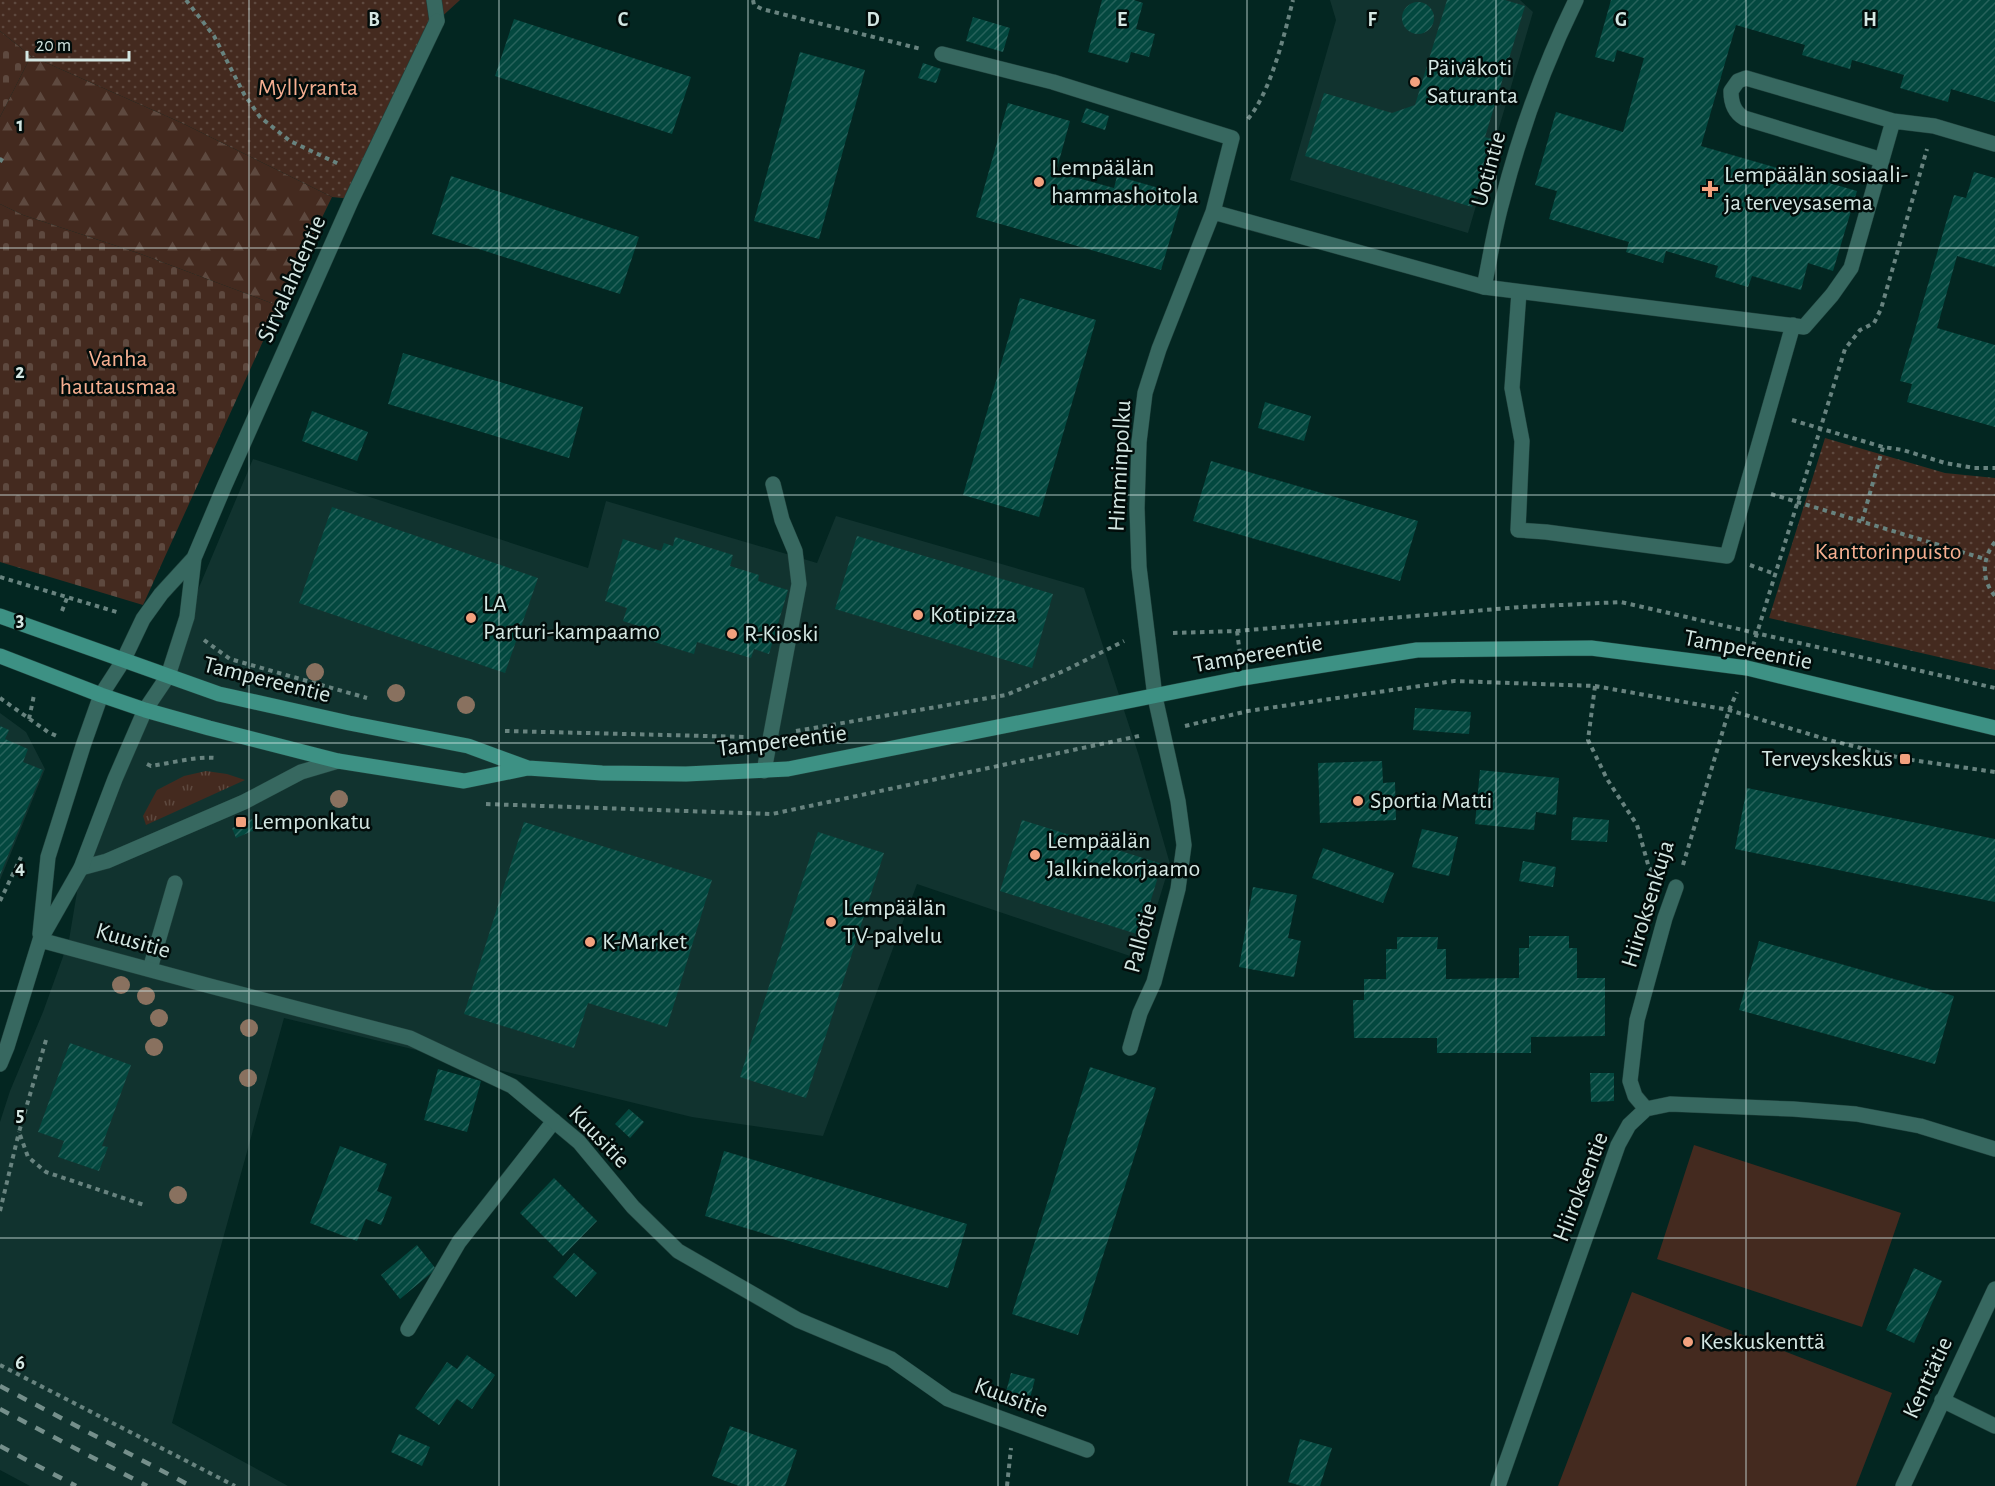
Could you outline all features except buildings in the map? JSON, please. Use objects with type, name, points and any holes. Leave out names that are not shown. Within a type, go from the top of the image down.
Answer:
[{"type":"main road","name":"Tampereentie","points":[[0,616],[219,694],[349,723],[468,746],[528,768]]},
{"type":"main road","name":"Tampereentie","points":[[0,656],[145,711],[338,761],[464,781],[528,768],[602,773],[686,774],[788,769],[1243,678],[1418,650],[1591,648],[1747,668],[1995,728]]},
{"type":"street","name":"Sirvalahdentie","points":[[145,711],[168,676],[183,630],[191,592],[194,558],[228,476],[363,176],[437,21],[434,0]]},
{"type":"street","name":"Uotintie","points":[[1484,287],[1501,203],[1527,117],[1552,48],[1576,0]]},
{"type":"street","points":[[942,54],[1053,82],[1232,138]]},
{"type":"street","points":[[1882,160],[1744,118],[1736,112],[1733,106],[1731,91],[1738,81],[1746,78],[1893,121],[1934,126],[1995,144]]},
{"type":"street","points":[[1213,212],[1484,287],[1804,327],[1832,295],[1851,268],[1893,121]]},
{"type":"street","name":"Himminpolku","points":[[1155,697],[1139,567],[1137,508],[1139,441],[1145,393],[1159,349],[1213,212],[1232,138]]},
{"type":"street","points":[[1519,292],[1512,388],[1522,441],[1518,530],[1716,555],[1727,556],[1793,325]]},
{"type":"street","points":[[764,771],[799,584],[795,551],[782,520],[773,484]]},
{"type":"street","name":"Sirvalahdentie","points":[[101,695],[123,661],[143,620],[161,594],[194,558]]},
{"type":"street","points":[[0,1064],[40,940],[48,857],[101,695]]},
{"type":"street","name":"Pallotie","points":[[1130,1048],[1140,1013],[1154,982],[1178,889],[1184,845],[1178,801],[1155,697]]},
{"type":"street","points":[[40,940],[81,868],[115,779],[145,711]]},
{"type":"street","points":[[81,868],[107,861],[244,802],[301,772],[338,761]]},
{"type":"street","points":[[150,969],[175,883]]},
{"type":"street","name":"Hiiroksenkuja","points":[[1646,1109],[1635,1096],[1630,1082],[1637,1020],[1665,918],[1676,887]]},
{"type":"street","name":"Kuusitie","points":[[40,940],[410,1038],[512,1086],[579,1142],[633,1207],[678,1251],[798,1320],[891,1359],[948,1399],[1087,1450]]},
{"type":"street","points":[[1646,1109],[1670,1104],[1857,1114],[1920,1126],[1995,1149]]},
{"type":"street","name":"Hiiroksentie","points":[[1498,1486],[1618,1145],[1629,1125],[1646,1109]]},
{"type":"street","points":[[408,1329],[459,1242],[555,1122]]},
{"type":"street","name":"Kenttätie","points":[[1903,1486],[1995,1289]]},
{"type":"street","points":[[1942,1400],[1995,1426]]},
{"type":"path","points":[[186,0],[214,36],[244,94],[260,117],[290,141],[363,176]]},
{"type":"path","points":[[753,0],[754,5],[762,9],[942,54]]},
{"type":"path","points":[[1232,138],[1257,108],[1268,84],[1293,0]]},
{"type":"path","name":"Hiiroksenkuja","points":[[1676,887],[1729,710],[1747,668],[1756,632],[1845,349],[1860,330],[1874,323],[1881,309],[1934,126]]},
{"type":"path","points":[[0,162],[3,157]]},
{"type":"path","points":[[1820,428],[1944,463],[1974,468],[1995,468]]},
{"type":"path","points":[[1862,521],[1883,447]]},
{"type":"path","points":[[1798,502],[1985,559]]},
{"type":"path","points":[[1995,542],[1985,559],[1984,571],[1987,583],[1995,596]]},
{"type":"path","points":[[0,577],[143,620]]},
{"type":"path","points":[[493,731],[760,737],[1006,695],[1066,670],[1118,643],[1148,634],[1237,631],[1432,613],[1621,602],[1995,688]]},
{"type":"path","points":[[183,630],[198,635],[230,659],[367,698]]},
{"type":"path","points":[[1163,730],[1248,711],[1454,681],[1595,686],[1729,710],[1829,740],[1905,759],[1995,772]]},
{"type":"path","points":[[1595,686],[1588,740],[1607,779],[1637,825],[1649,868],[1676,887]]},
{"type":"path","points":[[0,1211],[19,1132],[46,1040]]},
{"type":"path","points":[[19,1132],[28,1157],[46,1172],[144,1205]]},
{"type":"path","points":[[0,1365],[235,1486]]},
{"type":"path","points":[[1007,1486],[1014,1423]]},
{"type":"shaded area","name":"Päiväkoti Saturanta","points":[[1330,0],[1520,0],[1533,12],[1468,233],[1290,180],[1336,20]]},
{"type":"shaded area","points":[[253,459],[588,568],[606,501],[817,563],[836,516],[1084,588],[1139,756],[1170,864],[1144,948],[1130,956],[917,884],[823,1136],[692,1117],[284,1018],[172,1423],[288,1486],[30,1486],[0,1470],[0,1122],[69,940],[81,868]]},
{"type":"shaded area","points":[[0,713],[26,732],[45,769],[0,880]]},
{"type":"green space","name":"Myllyranta","points":[[0,0],[460,0],[437,21],[352,199],[332,197],[182,123],[31,56],[0,31]]},
{"type":"green space","points":[[0,31],[31,56],[0,117]]},
{"type":"green space","points":[[31,56],[182,123],[332,197],[279,306],[138,253],[23,215],[0,204],[0,117]]},
{"type":"green space","name":"Vanha hautausmaa","points":[[0,204],[23,215],[138,253],[279,306],[143,605],[0,562]]},
{"type":"green space","name":"Kanttorinpuisto","points":[[1825,438],[1945,473],[1995,478],[1995,670],[1769,618]]},
{"type":"green space","points":[[206,771],[245,780],[146,825],[143,816],[157,790],[184,776]]},
{"type":"green space","points":[[1694,1145],[1901,1213],[1862,1327],[1657,1259]]},
{"type":"green space","name":"Keskuskenttä","points":[[1632,1292],[1892,1393],[1856,1486],[1558,1486]]},
{"type":"railway","points":[[0,1386],[191,1486]]},
{"type":"railway","points":[[0,1409],[147,1486]]},
{"type":"railway","points":[[0,1446],[76,1486]]},
{"type":"place","name":"Päiväkoti Saturanta","points":[[1415,82]]},
{"type":"place","name":"Lempäälän hammashoitola","points":[[1039,182]]},
{"type":"place","name":"Lempäälän sosiaali- ja terveysasema","points":[[1710,189]]},
{"type":"place","name":"Kotipizza","points":[[918,615]]},
{"type":"place","name":"LA Parturi-kampaamo","points":[[471,618]]},
{"type":"place","name":"R-Kioski","points":[[732,634]]},
{"type":"place","name":"Terveyskeskus","points":[[1905,759]]},
{"type":"place","name":"Sportia Matti","points":[[1358,801]]},
{"type":"place","name":"Lemponkatu","points":[[241,822]]},
{"type":"place","name":"Lempäälän Jalkinekorjaamo","points":[[1035,855]]},
{"type":"place","name":"Lempäälän TV-palvelu","points":[[831,922]]},
{"type":"place","name":"K-Market","points":[[590,942]]},
{"type":"place","name":"Keskuskenttä","points":[[1688,1342]]}]
